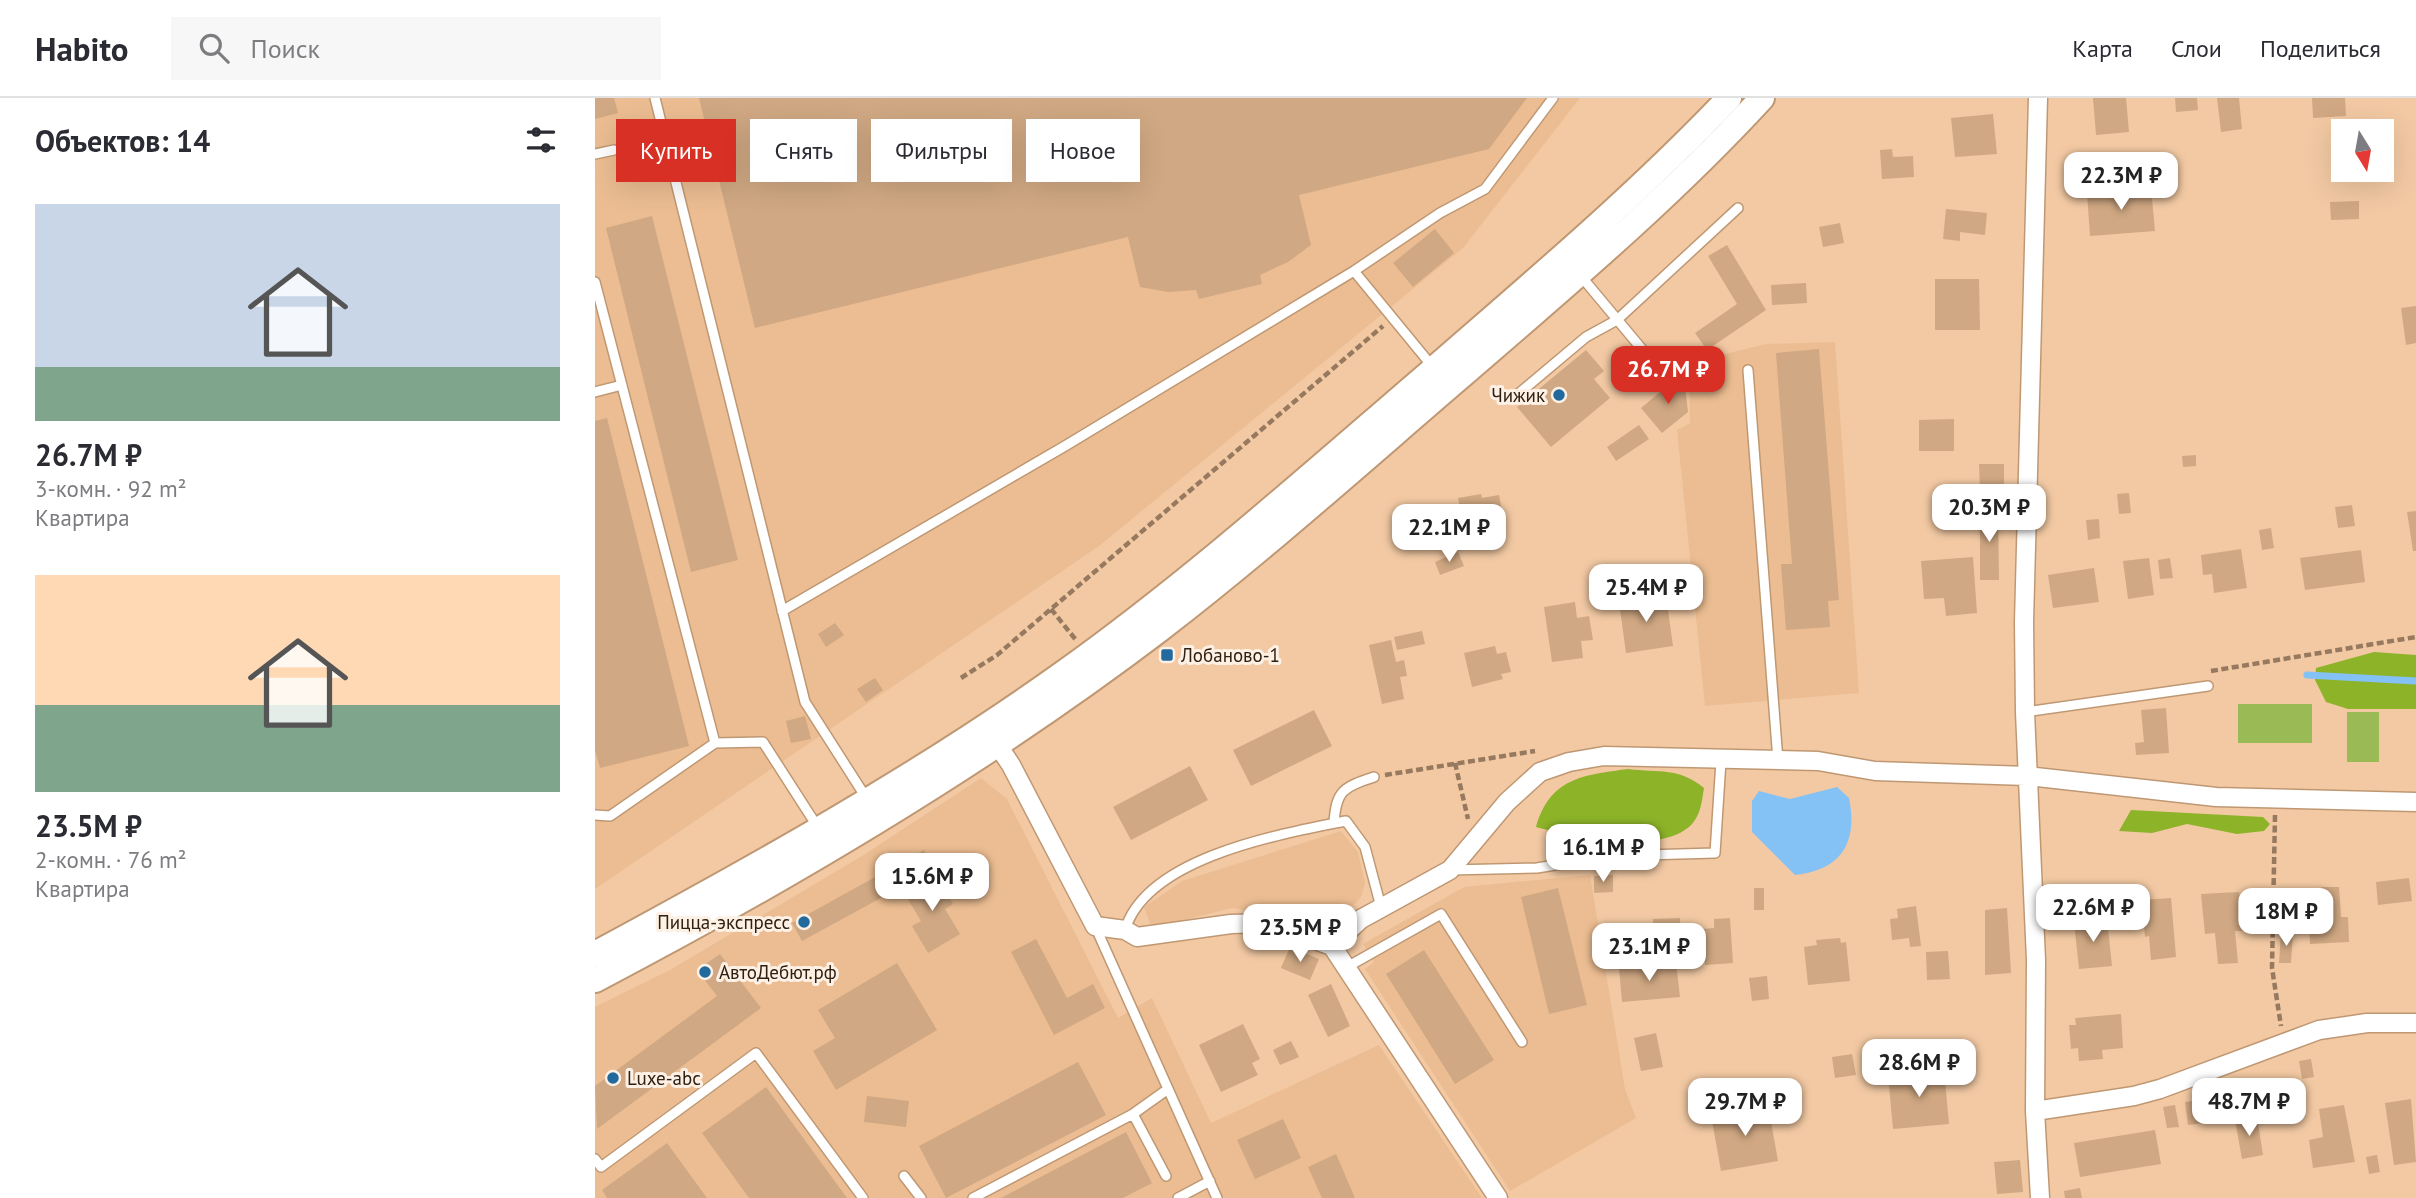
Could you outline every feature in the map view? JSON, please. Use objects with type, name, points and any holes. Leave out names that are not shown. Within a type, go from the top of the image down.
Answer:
[{"type":"main road","points":[[595,980],[1149,637],[1260,550],[1729,98]]},
{"type":"main road","points":[[1442,377],[1579,274],[1711,154],[1762,99]]},
{"type":"main road","points":[[595,954],[818,828],[873,809]]},
{"type":"street","points":[[2038,98],[2024,622],[2027,776],[2036,960],[2035,1111],[2040,1198]]},
{"type":"street","points":[[991,735],[1011,765],[1095,926],[1125,930],[1137,937],[1231,924],[1268,923],[1332,946],[1498,1198]]},
{"type":"street","points":[[1332,946],[1361,919],[1450,870],[1507,802],[1540,772],[1569,762],[1604,756],[1720,761],[1818,761],[1875,771],[2027,776],[2215,797],[2416,802]]},
{"type":"street","points":[[2035,1111],[2134,1096],[2160,1089],[2285,1040],[2343,1026],[2416,1023]]},
{"type":"lane","points":[[655,98],[805,702],[873,809]]},
{"type":"lane","points":[[782,611],[1065,446],[1354,271],[1440,213],[1485,189],[1553,98]]},
{"type":"lane","points":[[595,154],[614,150]]},
{"type":"lane","points":[[1517,395],[1586,337],[1617,320],[1738,208]]},
{"type":"lane","points":[[1354,271],[1442,377]]},
{"type":"lane","points":[[1579,274],[1661,372]]},
{"type":"lane","points":[[595,282],[715,743]]},
{"type":"lane","points":[[1748,370],[1778,761]]},
{"type":"lane","points":[[595,392],[622,386]]},
{"type":"lane","points":[[2025,712],[2208,686]]},
{"type":"lane","points":[[595,815],[610,816],[715,743],[763,742],[818,828]]},
{"type":"lane","points":[[1450,870],[1537,867],[1609,856],[1715,853],[1720,761]]},
{"type":"lane","points":[[1334,823],[1335,802],[1347,786],[1374,776]]},
{"type":"lane","points":[[1125,930],[1130,914],[1155,888],[1199,861],[1260,838],[1346,821],[1365,846],[1381,907]]},
{"type":"lane","points":[[1347,967],[1441,914],[1522,1042]]},
{"type":"lane","points":[[1095,926],[1217,1198]]},
{"type":"lane","points":[[597,1165],[756,1053],[863,1198]]},
{"type":"lane","points":[[973,1198],[1133,1114],[1168,1089]]},
{"type":"lane","points":[[1133,1114],[1166,1176]]},
{"type":"lane","points":[[904,1176],[921,1198]]},
{"type":"lane","points":[[1178,1198],[1210,1181]]},
{"type":"path","points":[[961,678],[997,655],[1392,319]]},
{"type":"path","points":[[1051,608],[1079,643]]},
{"type":"path","points":[[2208,686],[2211,670],[2320,655],[2416,637]]},
{"type":"path","points":[[1374,776],[1538,751]]},
{"type":"path","points":[[1455,763],[1466,817],[1480,834]]},
{"type":"path","points":[[2276,800],[2272,968],[2277,1010],[2285,1040]]},
{"type":"shaded area","points":[[595,98],[1580,98],[1463,248],[1099,546],[595,889]]},
{"type":"shaded area","points":[[1835,342],[1859,693],[1705,706],[1677,430],[1690,423],[1689,363],[1766,344]]},
{"type":"shaded area","points":[[981,778],[1007,799],[1118,1018],[1152,998],[1211,1123],[1379,1045],[1482,1198],[595,1198],[595,1007],[670,970],[862,856]]},
{"type":"shaded area","points":[[1341,831],[1358,852],[1365,883],[1361,897],[1350,909],[1327,921],[1308,924],[1279,915],[1232,908],[1152,928],[1144,907],[1182,881]]},
{"type":"shaded area","points":[[1590,875],[1625,1089],[1636,1118],[1510,1191],[1365,969],[1374,962],[1363,944],[1464,887]]},
{"type":"green space","points":[[2374,652],[2416,655],[2416,709],[2348,709],[2326,702],[2315,680],[2316,668]]},
{"type":"green space","points":[[2238,704],[2312,704],[2312,743],[2238,743]]},
{"type":"green space","points":[[2347,712],[2379,712],[2379,762],[2347,762]]},
{"type":"green space","points":[[1628,769],[1677,774],[1704,788],[1699,811],[1692,824],[1678,834],[1639,842],[1594,839],[1536,827],[1550,798],[1570,782]]},
{"type":"green space","points":[[2131,810],[2263,817],[2270,824],[2264,831],[2237,834],[2187,824],[2152,833],[2119,831]]},
{"type":"water","points":[[1837,787],[1849,798],[1851,814],[1851,828],[1843,851],[1825,867],[1795,875],[1752,832],[1752,801],[1759,791],[1790,799]]},
{"type":"building","points":[[595,98],[614,98],[618,113],[595,119]]},
{"type":"building","points":[[699,98],[1527,98],[1489,149],[1299,195],[1311,245],[1288,262],[1260,275],[1262,284],[1199,299],[1196,290],[1168,292],[1140,287],[1128,237],[755,328],[719,182],[736,182],[736,119],[704,119]]},
{"type":"building","points":[[2093,98],[2126,98],[2129,132],[2096,135]]},
{"type":"building","points":[[2175,98],[2197,98],[2198,110],[2176,112]]},
{"type":"building","points":[[2217,98],[2239,98],[2242,129],[2221,132]]},
{"type":"building","points":[[2312,98],[2345,98],[2346,116],[2313,118]]},
{"type":"building","points":[[1993,114],[1997,154],[1955,157],[1951,118]]},
{"type":"building","points":[[1892,149],[1893,157],[1913,156],[1914,177],[1882,179],[1880,150]]},
{"type":"building","points":[[2151,188],[2155,231],[2090,236],[2087,193]]},
{"type":"building","points":[[2359,201],[2359,219],[2331,220],[2330,202]]},
{"type":"building","points":[[1946,209],[1987,213],[1985,235],[1960,232],[1960,241],[1943,239]]},
{"type":"building","points":[[652,216],[738,560],[691,572],[606,228]]},
{"type":"building","points":[[1840,223],[1844,243],[1823,247],[1819,227]]},
{"type":"building","points":[[1435,229],[1454,253],[1413,287],[1393,263]]},
{"type":"building","points":[[1727,245],[1766,310],[1707,350],[1695,333],[1737,304],[1708,256]]},
{"type":"building","points":[[1935,279],[1979,279],[1980,330],[1935,330]]},
{"type":"building","points":[[1806,283],[1807,303],[1772,305],[1771,285]]},
{"type":"building","points":[[2416,306],[2416,343],[2406,345],[2401,308]]},
{"type":"building","points":[[1819,349],[1839,600],[1828,601],[1830,627],[1786,630],[1781,564],[1792,564],[1776,353]]},
{"type":"building","points":[[1586,350],[1604,371],[1594,379],[1610,398],[1551,447],[1517,407]]},
{"type":"building","points":[[1677,378],[1685,387],[1688,412],[1662,433],[1641,408]]},
{"type":"building","points":[[607,418],[689,746],[600,768],[595,750],[595,421]]},
{"type":"building","points":[[1954,419],[1954,451],[1919,451],[1919,420]]},
{"type":"building","points":[[1639,425],[1649,439],[1616,461],[1607,447]]},
{"type":"building","points":[[2196,455],[2196,466],[2183,467],[2182,456]]},
{"type":"building","points":[[1979,464],[2004,464],[2004,490],[1980,490]]},
{"type":"building","points":[[2129,493],[2131,513],[2119,514],[2117,494]]},
{"type":"building","points":[[1481,494],[1482,498],[1499,495],[1506,531],[1466,539],[1458,498]]},
{"type":"building","points":[[2352,505],[2355,526],[2338,528],[2335,507]]},
{"type":"building","points":[[1980,507],[1998,507],[1999,580],[1980,580]]},
{"type":"building","points":[[2416,511],[2416,551],[2413,551],[2407,512]]},
{"type":"building","points":[[2099,519],[2100,538],[2088,540],[2086,520]]},
{"type":"building","points":[[2271,528],[2274,548],[2262,550],[2259,530]]},
{"type":"building","points":[[2241,549],[2247,588],[2214,593],[2212,574],[2203,575],[2201,555]]},
{"type":"building","points":[[2361,550],[2365,582],[2305,590],[2300,558]]},
{"type":"building","points":[[1458,552],[1464,566],[1440,575],[1435,562]]},
{"type":"building","points":[[1973,557],[1977,613],[1946,616],[1944,598],[1924,599],[1921,561]]},
{"type":"building","points":[[2149,558],[2154,595],[2128,599],[2123,561]]},
{"type":"building","points":[[2170,558],[2173,578],[2160,579],[2158,560]]},
{"type":"building","points":[[2094,568],[2099,602],[2053,608],[2048,575]]},
{"type":"building","points":[[1666,596],[1673,646],[1626,653],[1619,602]]},
{"type":"building","points":[[1575,602],[1577,618],[1589,616],[1593,640],[1581,641],[1583,658],[1552,662],[1544,607]]},
{"type":"building","points":[[835,623],[844,635],[826,647],[818,634]]},
{"type":"building","points":[[1422,631],[1425,644],[1397,650],[1394,637]]},
{"type":"building","points":[[1391,640],[1396,662],[1404,660],[1407,676],[1400,677],[1404,699],[1382,704],[1369,645]]},
{"type":"building","points":[[1495,646],[1497,654],[1506,652],[1511,672],[1501,674],[1503,679],[1472,687],[1464,653]]},
{"type":"building","points":[[875,678],[883,690],[866,702],[857,689]]},
{"type":"building","points":[[2166,708],[2169,753],[2136,755],[2135,743],[2144,742],[2141,710]]},
{"type":"building","points":[[1314,710],[1332,746],[1251,786],[1233,750]]},
{"type":"building","points":[[805,716],[811,739],[791,743],[786,721]]},
{"type":"building","points":[[1190,766],[1208,800],[1131,840],[1113,807]]},
{"type":"building","points":[[924,850],[934,869],[802,941],[792,923]]},
{"type":"building","points":[[935,873],[953,904],[945,909],[960,934],[928,953],[912,926],[921,921],[903,891]]},
{"type":"building","points":[[1613,875],[1613,892],[1594,893],[1594,876]]},
{"type":"building","points":[[2409,878],[2412,901],[2378,905],[2376,882]]},
{"type":"building","points":[[2321,887],[2339,887],[2341,917],[2348,917],[2349,942],[2310,944],[2308,895],[2321,894]]},
{"type":"building","points":[[1558,888],[1587,1005],[1549,1014],[1521,897]]},
{"type":"building","points":[[1754,888],[1764,888],[1764,910],[1754,910]]},
{"type":"building","points":[[2239,892],[2243,931],[2235,931],[2238,963],[2218,964],[2215,933],[2205,934],[2201,894]]},
{"type":"building","points":[[2171,898],[2176,957],[2151,960],[2149,936],[2145,937],[2142,900]]},
{"type":"building","points":[[1916,906],[1921,946],[1910,947],[1909,938],[1892,940],[1890,919],[1898,918],[1897,909]]},
{"type":"building","points":[[2007,908],[2011,973],[1985,975],[1985,910]]},
{"type":"building","points":[[1680,918],[1681,952],[1644,952],[1643,923],[1653,923],[1653,919]]},
{"type":"building","points":[[1730,918],[1733,963],[1705,965],[1702,929],[1714,928],[1714,919]]},
{"type":"building","points":[[2107,919],[2112,966],[2079,969],[2074,922]]},
{"type":"building","points":[[2281,932],[2293,933],[2291,963],[2279,963]]},
{"type":"building","points":[[1840,938],[1841,943],[1846,942],[1850,981],[1808,985],[1804,947],[1817,945],[1816,940]]},
{"type":"building","points":[[1036,939],[1067,998],[1093,984],[1105,1008],[1054,1035],[1011,952]]},
{"type":"building","points":[[1290,947],[1319,959],[1310,980],[1281,968]]},
{"type":"building","points":[[1424,950],[1494,1060],[1455,1084],[1386,974]]},
{"type":"building","points":[[1948,951],[1950,979],[1927,980],[1926,952]]},
{"type":"building","points":[[720,954],[761,1008],[597,1129],[595,1086],[717,996],[697,970]]},
{"type":"building","points":[[897,963],[937,1030],[836,1090],[813,1051],[835,1038],[818,1010]]},
{"type":"building","points":[[1676,963],[1680,997],[1622,1002],[1619,968]]},
{"type":"building","points":[[1767,976],[1769,999],[1752,1001],[1749,978]]},
{"type":"building","points":[[1331,984],[1350,1026],[1328,1037],[1308,995]]},
{"type":"building","points":[[2121,1014],[2123,1048],[2102,1050],[2103,1059],[2079,1061],[2078,1048],[2071,1049],[2069,1025],[2076,1025],[2075,1018]]},
{"type":"building","points":[[1243,1024],[1260,1059],[1252,1063],[1258,1075],[1221,1092],[1199,1045]]},
{"type":"building","points":[[1656,1033],[1663,1067],[1641,1071],[1634,1038]]},
{"type":"building","points":[[1291,1041],[1299,1057],[1280,1065],[1273,1050]]},
{"type":"building","points":[[1852,1054],[1856,1075],[1835,1078],[1832,1057]]},
{"type":"building","points":[[2311,1059],[2314,1077],[2302,1079],[2299,1061]]},
{"type":"building","points":[[1078,1062],[1106,1115],[946,1198],[919,1146]]},
{"type":"building","points":[[1944,1070],[1949,1124],[1893,1129],[1888,1075]]},
{"type":"building","points":[[1716,1081],[1717,1096],[1713,1103],[1701,1104],[1699,1082]]},
{"type":"building","points":[[766,1087],[847,1198],[749,1198],[702,1133]]},
{"type":"building","points":[[867,1096],[909,1101],[906,1127],[864,1122]]},
{"type":"building","points":[[2411,1099],[2416,1162],[2394,1165],[2385,1103]]},
{"type":"building","points":[[2200,1100],[2204,1123],[2188,1125],[2185,1102]]},
{"type":"building","points":[[1768,1105],[1778,1161],[1721,1171],[1711,1115]]},
{"type":"building","points":[[2175,1105],[2179,1127],[2167,1128],[2163,1107]]},
{"type":"building","points":[[2344,1105],[2355,1162],[2313,1168],[2309,1140],[2323,1137],[2319,1109]]},
{"type":"building","points":[[2257,1117],[2263,1155],[2242,1159],[2235,1120]]},
{"type":"building","points":[[1283,1119],[1301,1158],[1255,1179],[1237,1140]]},
{"type":"building","points":[[2155,1130],[2161,1164],[2080,1177],[2074,1143]]},
{"type":"building","points":[[1126,1132],[1152,1183],[1123,1198],[1001,1198]]},
{"type":"building","points":[[667,1143],[707,1198],[607,1198],[602,1190]]},
{"type":"building","points":[[1336,1154],[1355,1198],[1322,1198],[1308,1167]]},
{"type":"building","points":[[2377,1155],[2380,1172],[2369,1174],[2366,1157]]},
{"type":"building","points":[[2020,1160],[2023,1192],[1997,1194],[1994,1162]]},
{"type":"building","points":[[2080,1188],[2082,1198],[2065,1198],[2064,1191]]},
{"type":"waterway","points":[[2307,675],[2416,681]]},
{"type":"place","name":"Чижик","points":[[1559,395]]},
{"type":"place","name":"Лобаново-1","points":[[1167,655]]},
{"type":"place","name":"Пицца-экспресс","points":[[804,922]]},
{"type":"place","name":"АвтоДебют.рф","points":[[705,972]]},
{"type":"place","name":"Luxe-abc","points":[[613,1078]]}]
